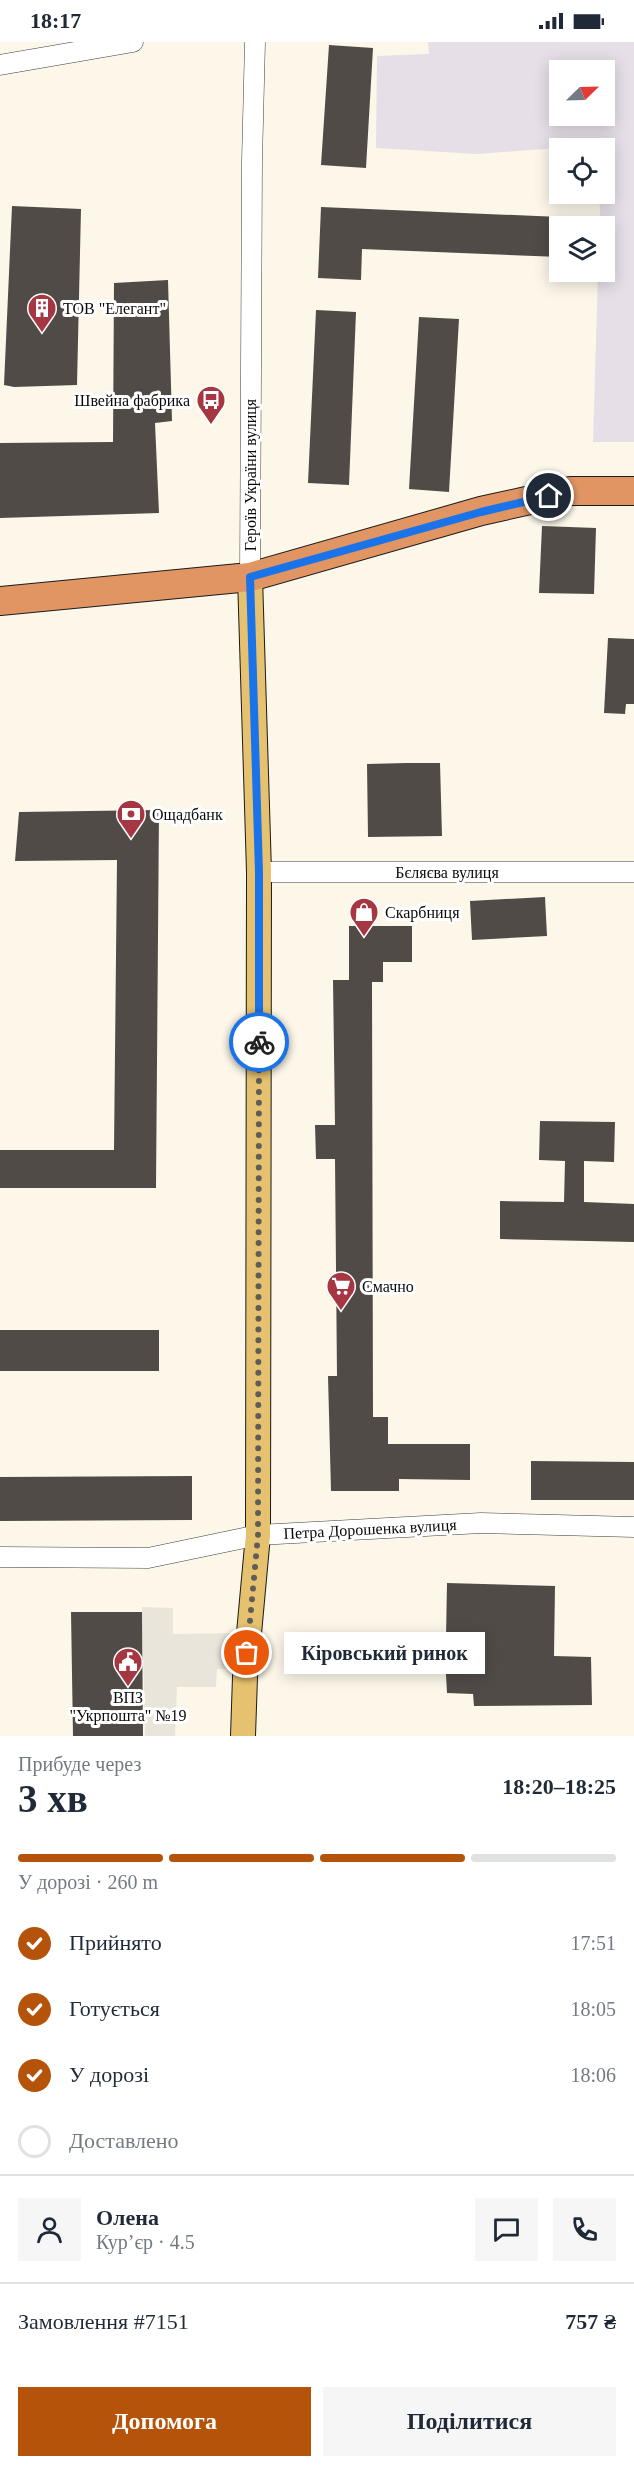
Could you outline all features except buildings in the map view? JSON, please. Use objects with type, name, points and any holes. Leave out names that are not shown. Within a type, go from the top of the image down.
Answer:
[{"type":"highway","points":[[0,601],[250,577],[481,512],[571,491],[634,491]]},
{"type":"main road","name":"Героїв України вулиця","points":[[243,1736],[245,1677],[258,1535],[259,872],[250,577]]},
{"type":"street","points":[[0,65],[133,42]]},
{"type":"street","name":"Героїв України вулиця","points":[[250,577],[252,161],[255,42]]},
{"type":"street","name":"Бєляєва вулиця","points":[[259,872],[634,872]]},
{"type":"street","name":"Петра Дорошенка вулиця","points":[[0,1557],[148,1558],[258,1535],[481,1523],[634,1527]]},
{"type":"shaded area","points":[[428,42],[634,42],[634,442],[593,442],[598,282],[615,282],[615,216],[600,216],[599,204],[615,204],[615,138],[549,138],[549,149],[477,154],[376,148],[377,56],[429,54]]},
{"type":"shaded area","points":[[142,1607],[173,1608],[173,1634],[238,1633],[237,1669],[217,1669],[216,1687],[177,1687],[175,1736],[145,1736]]},
{"type":"way so far","points":[[247,1653],[258,1535],[259,1042]]},
{"type":"place","name":"ТОВ \"Елегант\"","points":[[42,334]]},
{"type":"place","name":"Швейна фабрика","points":[[211,426]]},
{"type":"place","name":"Ощадбанк","points":[[131,840]]},
{"type":"place","name":"Скарбниця","points":[[364,938]]},
{"type":"place","name":"Смачно","points":[[341,1312]]},
{"type":"place","name":"Кіровський ринок","points":[[247,1653]]},
{"type":"place","name":"ВПЗ \"Укрпошта\" №19","points":[[128,1688]]},
{"type":"route","points":[[259,1042],[257,742],[250,577],[481,512],[549,496]]}]
